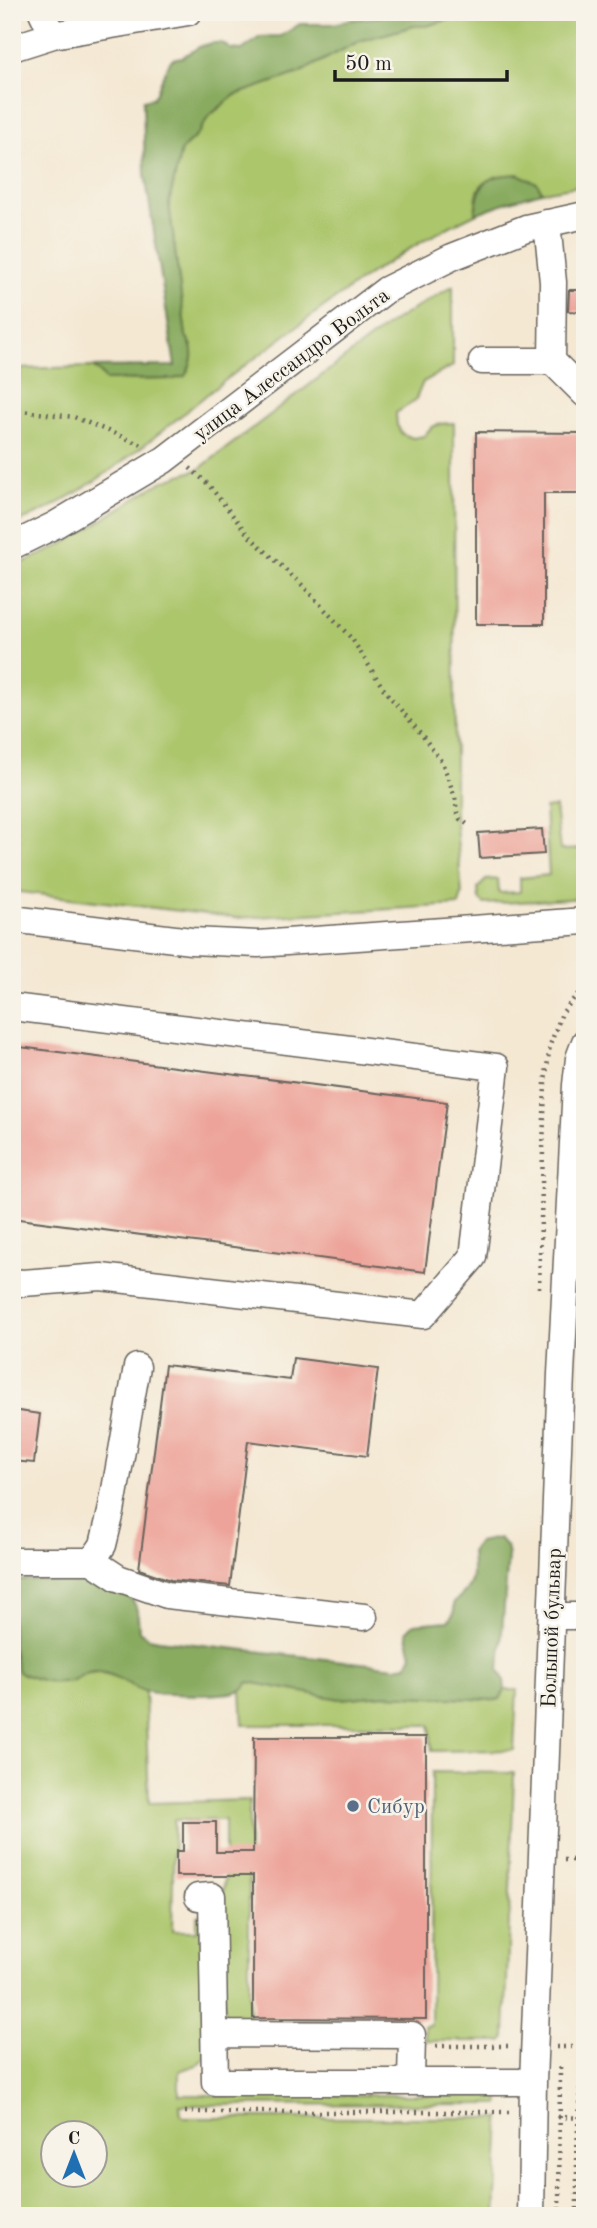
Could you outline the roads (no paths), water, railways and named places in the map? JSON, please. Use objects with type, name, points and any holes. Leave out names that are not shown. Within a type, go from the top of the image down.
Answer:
[{"type":"street","points":[[12,48],[47,24],[188,12]]},
{"type":"street","name":"улица Алессандро Вольта","points":[[12,546],[55,525],[164,460],[386,290],[452,257],[526,228],[585,215]]},
{"type":"street","points":[[547,223],[553,282],[552,361]]},
{"type":"street","points":[[482,361],[552,361],[585,394]]},
{"type":"street","points":[[12,919],[191,941],[258,944],[585,921]]},
{"type":"street","points":[[12,1007],[496,1067],[473,1257],[423,1315],[101,1277],[12,1282]]},
{"type":"street","name":"Большой бульвар","points":[[531,2216],[533,2082],[561,1374],[575,1098],[579,1058],[585,1042]]},
{"type":"street","points":[[92,1561],[103,1545],[111,1512],[137,1367]]},
{"type":"street","points":[[12,1561],[92,1561],[118,1578],[167,1595],[364,1617]]},
{"type":"street","points":[[552,1616],[585,1616]]},
{"type":"street","points":[[198,1897],[212,1896],[215,2082],[533,2082]]},
{"type":"street","points":[[215,2034],[412,2035],[411,2081]]},
{"type":"place","name":"Сибур","points":[[353,1806]]}]
